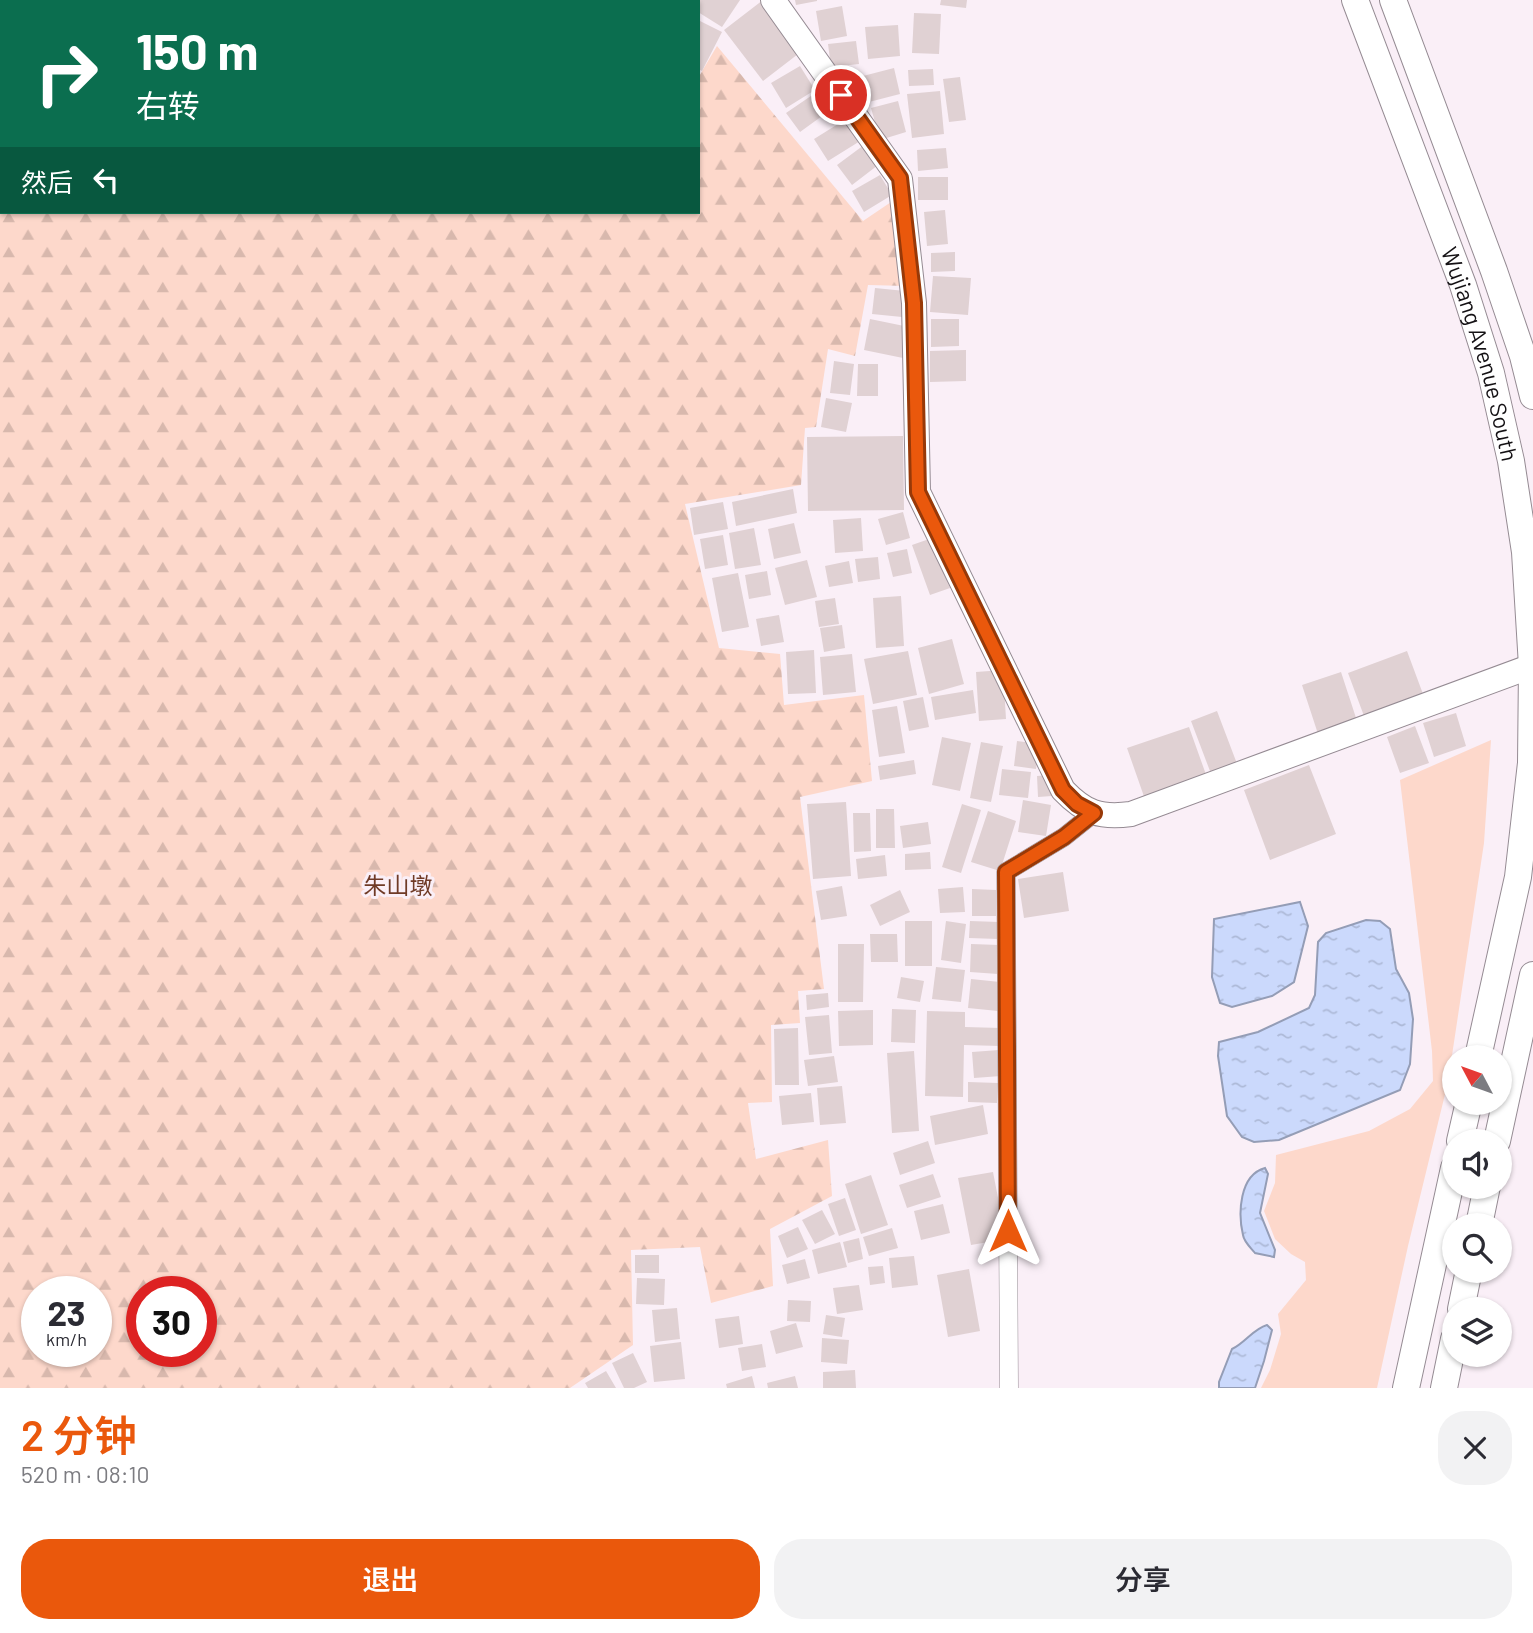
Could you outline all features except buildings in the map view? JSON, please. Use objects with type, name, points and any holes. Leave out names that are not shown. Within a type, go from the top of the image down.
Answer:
[{"type":"main road","name":"Wujiang Avenue South","points":[[1355,0],[1463,285],[1491,373],[1511,461],[1525,552],[1532,666],[1531,763],[1518,877],[1481,1045]]},
{"type":"main road","name":"Wujiang Avenue South","points":[[1393,0],[1494,271],[1523,356],[1533,396]]},
{"type":"main road","points":[[1500,1129],[1533,975]]},
{"type":"main road","points":[[1406,1388],[1447,1199]]},
{"type":"main road","points":[[1444,1388],[1448,1367]]},
{"type":"street","points":[[773,0],[900,178],[914,303],[918,492],[1063,790],[1077,804],[1094,813],[1112,816],[1131,814],[1532,666]]},
{"type":"street","points":[[1009,1388],[1006,872],[1064,837],[1094,813]]},
{"type":"green space","name":"朱山墩","points":[[717,46],[863,221],[897,198],[907,286],[868,285],[855,356],[828,349],[816,427],[805,428],[801,485],[685,504],[719,648],[780,654],[784,705],[864,695],[872,781],[800,797],[824,989],[798,991],[800,1023],[771,1025],[772,1102],[748,1103],[756,1159],[828,1140],[832,1196],[770,1229],[773,1286],[711,1303],[700,1247],[631,1250],[633,1345],[570,1388],[0,1388],[0,214],[700,214],[700,75]]},
{"type":"green space","points":[[1491,740],[1484,843],[1454,1045],[1442,1045],[1442,1107],[1377,1388],[1261,1388],[1270,1370],[1281,1334],[1278,1314],[1306,1280],[1305,1262],[1291,1254],[1275,1239],[1264,1211],[1275,1183],[1276,1155],[1369,1131],[1410,1109],[1433,1081],[1432,1051],[1400,780]]},
{"type":"water","points":[[1300,902],[1308,926],[1294,982],[1272,996],[1232,1007],[1220,1003],[1212,977],[1214,919]]},
{"type":"water","points":[[1366,920],[1380,921],[1390,929],[1396,969],[1409,993],[1413,1019],[1410,1064],[1400,1090],[1279,1140],[1254,1142],[1242,1137],[1227,1116],[1218,1056],[1219,1042],[1258,1032],[1309,1008],[1315,995],[1318,942],[1326,933]]},
{"type":"water","points":[[1265,1168],[1268,1174],[1260,1213],[1275,1250],[1274,1257],[1255,1253],[1245,1240],[1241,1226],[1245,1187],[1256,1172]]},
{"type":"water","points":[[1267,1325],[1272,1330],[1255,1388],[1219,1388],[1232,1349]]},
{"type":"route","points":[[841,95],[900,178],[914,303],[918,492],[1063,790],[1077,804],[1094,813],[1064,837],[1006,872],[1008,1231]]}]
